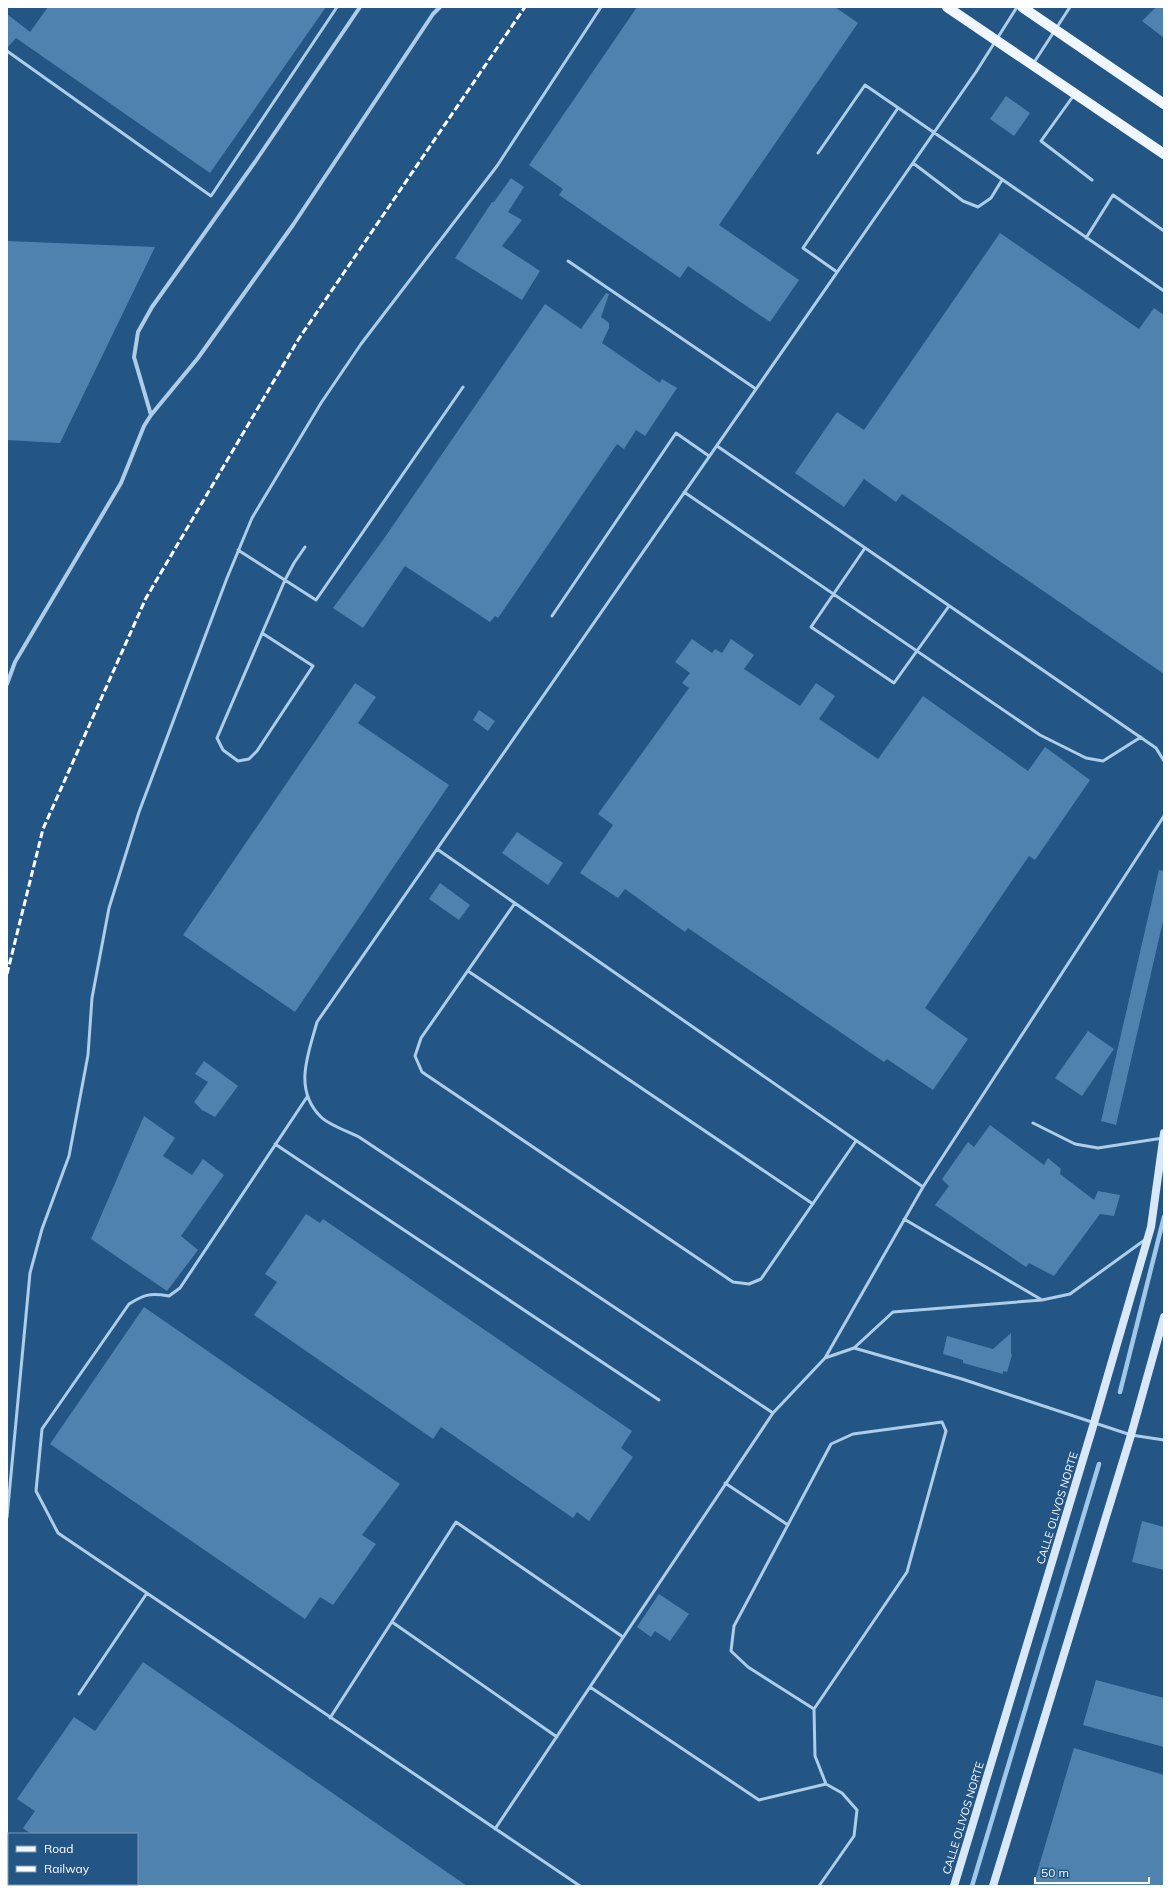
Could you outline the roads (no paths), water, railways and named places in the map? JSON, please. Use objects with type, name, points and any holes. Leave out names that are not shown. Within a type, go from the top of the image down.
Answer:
[{"type":"main road","points":[[947,7],[1164,154]]},
{"type":"main road","points":[[1022,7],[1164,104]]},
{"type":"main road","name":"CALLE OLIVOS NORTE","points":[[954,1886],[1094,1423],[1147,1238],[1156,1204],[1163,1136]]},
{"type":"main road","points":[[993,1886],[1131,1436],[1164,1317]]},
{"type":"street","points":[[151,415],[134,357],[138,332],[152,307],[255,162],[360,7]]},
{"type":"street","points":[[7,684],[16,662],[121,483],[144,426],[151,415],[198,358],[289,231],[433,14],[440,7]]},
{"type":"lane","points":[[7,51],[211,196],[337,7]]},
{"type":"lane","points":[[7,1517],[30,1273],[42,1229],[69,1156],[88,1056],[92,998],[109,908],[139,812],[238,550],[252,518],[330,390],[361,344],[497,166],[601,7]]},
{"type":"lane","points":[[773,1413],[359,1137],[322,1118],[307,1097],[304,1071],[317,1022],[934,133],[1017,7]]},
{"type":"lane","points":[[1032,65],[1070,7]]},
{"type":"lane","points":[[818,153],[865,85],[1164,291]]},
{"type":"lane","points":[[1075,94],[1041,141],[1092,180]]},
{"type":"lane","points":[[837,272],[803,248],[898,108]]},
{"type":"lane","points":[[913,163],[963,202],[978,207],[991,198],[1002,180]]},
{"type":"lane","points":[[1086,238],[1113,195],[1164,231]]},
{"type":"lane","points":[[568,261],[756,389]]},
{"type":"lane","points":[[238,550],[316,600],[463,387]]},
{"type":"lane","points":[[552,616],[676,433],[709,456]]},
{"type":"lane","points":[[717,446],[1156,748],[1164,761]]},
{"type":"lane","points":[[684,492],[1040,735],[1086,758],[1103,761],[1140,737]]},
{"type":"lane","points":[[262,633],[313,666],[257,751],[249,759],[238,761],[223,750],[216,738],[285,580],[305,547]]},
{"type":"lane","points":[[865,548],[812,627],[894,683],[949,606]]},
{"type":"lane","points":[[495,1829],[773,1413],[825,1358],[923,1187],[1164,816]]},
{"type":"lane","points":[[437,849],[856,1142],[923,1187]]},
{"type":"lane","points":[[515,903],[422,1038],[415,1056],[422,1072],[429,1077],[733,1282],[750,1284],[761,1278],[856,1142]]},
{"type":"lane","points":[[468,971],[812,1204]]},
{"type":"lane","points":[[307,1097],[180,1288],[169,1296],[158,1294],[143,1295],[129,1304],[42,1429],[36,1491],[58,1534],[580,1886]]},
{"type":"lane","points":[[1033,1123],[1075,1144],[1098,1148],[1163,1136]]},
{"type":"lane","points":[[276,1144],[660,1400]]},
{"type":"lane","points":[[904,1219],[1042,1300]]},
{"type":"lane","points":[[825,1358],[854,1348],[893,1312],[1042,1300],[1070,1294],[1147,1238]]},
{"type":"lane","points":[[854,1348],[962,1379],[1131,1436],[1164,1440]]},
{"type":"lane","points":[[814,1709],[748,1667],[731,1651],[734,1626],[831,1444],[852,1434],[942,1422],[946,1430],[907,1572],[814,1709],[815,1756],[826,1784],[842,1793],[857,1810],[854,1836],[819,1886]]},
{"type":"lane","points":[[725,1483],[788,1525]]},
{"type":"lane","points":[[330,1718],[456,1522],[623,1637]]},
{"type":"lane","points":[[79,1694],[147,1593]]},
{"type":"lane","points":[[392,1622],[557,1736]]},
{"type":"lane","points":[[590,1687],[759,1800],[826,1784]]},
{"type":"waterway","points":[[1120,1392],[1164,1217]]},
{"type":"waterway","points":[[972,1886],[1099,1464]]},
{"type":"railway","points":[[7,974],[43,829],[146,598],[298,340],[525,7]]}]
